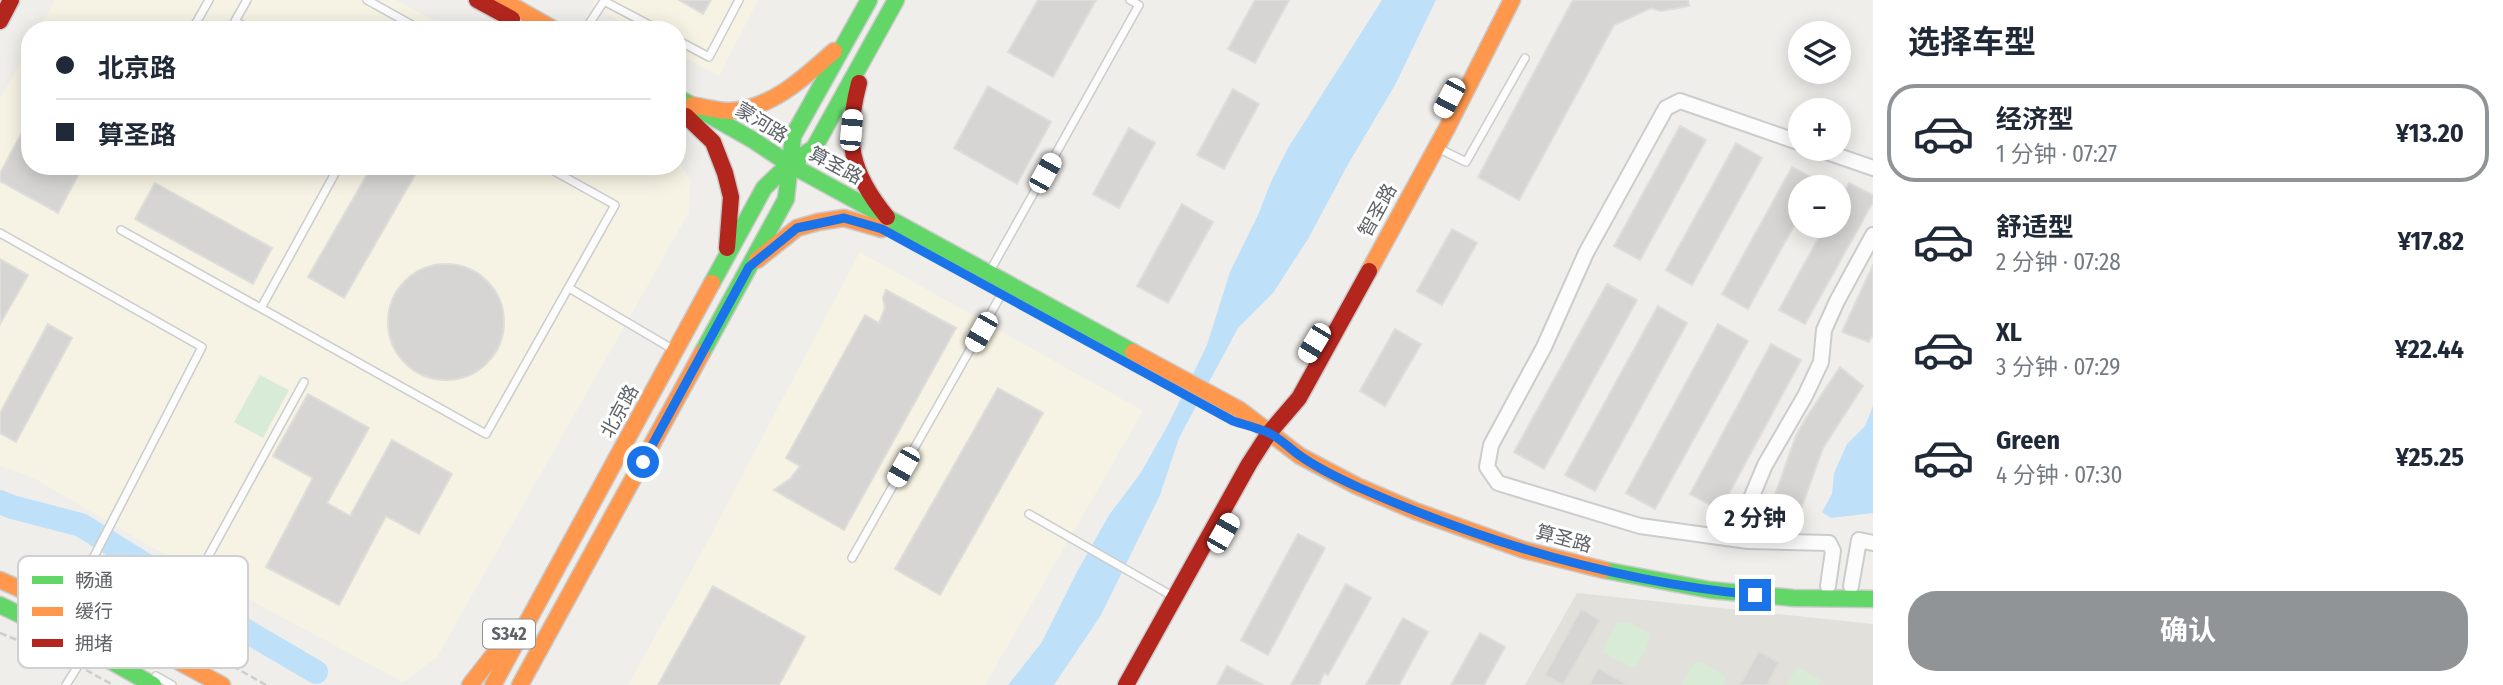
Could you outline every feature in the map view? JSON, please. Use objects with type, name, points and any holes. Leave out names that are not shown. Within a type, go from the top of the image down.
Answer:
[{"type":"main road","points":[[0,21],[11,0]]},
{"type":"main road","points":[[477,0],[515,21]]},
{"type":"main road","points":[[502,0],[539,21]]},
{"type":"main road","name":"北京路","points":[[493,685],[764,188],[789,164],[814,148],[896,0]]},
{"type":"main road","name":"智圣路","points":[[1137,685],[1246,490],[1286,391],[1419,160],[1501,0]]},
{"type":"main road","name":"智圣路","points":[[1126,685],[1249,464],[1269,433],[1299,398],[1436,147],[1512,0]]},
{"type":"main road","points":[[520,685],[786,199],[793,136],[866,1]]},
{"type":"main road","points":[[686,107],[731,111],[757,105],[800,81],[847,40]]},
{"type":"main road","points":[[869,49],[854,100],[851,130],[863,184],[884,223]]},
{"type":"main road","name":"蒙河路","points":[[686,108],[753,140],[789,164]]},
{"type":"main road","points":[[686,110],[713,142],[731,197],[726,258]]},
{"type":"main road","name":"算圣路","points":[[789,164],[1001,295],[1174,380]]},
{"type":"main road","points":[[749,267],[797,228],[844,218],[884,223]]},
{"type":"main road","name":"算圣路","points":[[884,223],[989,274],[1213,402],[1240,410],[1300,456],[1357,486],[1415,511],[1524,550],[1599,569],[1710,590],[1793,598],[1873,599]]},
{"type":"main road","name":"算圣路","points":[[1269,433],[1307,445],[1363,475],[1419,499],[1528,538],[1670,571],[1738,581],[1873,586]]},
{"type":"main road","points":[[0,580],[18,588]]},
{"type":"main road","name":"S342","points":[[470,685],[548,584]]},
{"type":"main road","points":[[534,685],[559,615]]},
{"type":"main road","points":[[128,668],[151,679]]},
{"type":"main road","points":[[190,668],[222,685]]},
{"type":"street","points":[[1788,138],[1680,101],[1666,108],[1586,253],[1544,347],[1491,445],[1487,467],[1498,483],[1640,526],[1734,539],[1829,543],[1833,551],[1828,586]]},
{"type":"street","points":[[1851,160],[1873,168]]},
{"type":"street","points":[[1734,539],[1765,465],[1805,396],[1821,362],[1824,330],[1873,235]]},
{"type":"street","points":[[1851,586],[1859,540],[1873,543]]},
{"type":"lane","points":[[197,21],[209,0]]},
{"type":"lane","points":[[235,21],[247,0]]},
{"type":"lane","points":[[367,0],[405,21]]},
{"type":"lane","points":[[686,45],[709,57],[739,0]]},
{"type":"lane","points":[[989,274],[1139,5],[1130,0]]},
{"type":"lane","points":[[591,21],[604,1],[642,21]]},
{"type":"lane","points":[[1436,147],[1466,162],[1525,58]]},
{"type":"lane","points":[[261,308],[335,175]]},
{"type":"lane","points":[[121,230],[486,434],[615,205],[561,175]]},
{"type":"lane","points":[[0,233],[202,347],[94,556]]},
{"type":"lane","points":[[569,288],[676,351]]},
{"type":"lane","points":[[852,558],[1001,295]]},
{"type":"lane","points":[[208,556],[304,382]]},
{"type":"lane","points":[[1029,514],[1175,597]]},
{"type":"lane","points":[[66,685],[77,668]]},
{"type":"lane","points":[[151,679],[172,685]]},
{"type":"path","points":[[0,633],[18,640]]},
{"type":"path","points":[[82,668],[113,685]]},
{"type":"shaded area","points":[[55,0],[396,0],[434,21],[43,21]]},
{"type":"shaded area","points":[[595,0],[758,0],[719,76],[686,58],[686,21],[620,21],[592,5]]},
{"type":"shaded area","points":[[21,61],[21,175],[686,174],[690,180],[689,212],[437,657],[403,682],[248,599],[248,556],[168,556],[30,476],[0,466],[0,99]]},
{"type":"shaded area","points":[[860,252],[1143,411],[985,685],[628,685],[703,550]]},
{"type":"shaded area","points":[[1577,593],[1873,624],[1873,685],[1525,685]]},
{"type":"green space","points":[[260,375],[289,390],[263,438],[234,422]]},
{"type":"green space","points":[[1628,622],[1649,634],[1650,640],[1637,665],[1631,667],[1604,653],[1605,644],[1617,623]]},
{"type":"green space","points":[[1694,663],[1703,663],[1725,676],[1725,685],[1682,685]]},
{"type":"green space","points":[[1797,667],[1821,680],[1818,685],[1787,685]]},
{"type":"water","points":[[1382,0],[1436,0],[1395,85],[1308,239],[1273,293],[1238,328],[1179,438],[1160,495],[1101,615],[1054,685],[1008,685],[1042,642],[1109,515],[1140,474],[1169,423],[1207,345],[1230,272],[1288,148]]},
{"type":"water","points":[[1873,406],[1873,513],[1831,518],[1822,512],[1832,494],[1834,473],[1847,444],[1865,426]]},
{"type":"building","points":[[679,0],[711,0],[703,14]]},
{"type":"building","points":[[1038,0],[1096,0],[1053,77],[1008,52]]},
{"type":"building","points":[[1255,0],[1289,0],[1255,63],[1228,49]]},
{"type":"building","points":[[1573,0],[1688,0],[1689,6],[1661,11],[1651,8],[1614,25],[1519,200],[1478,177]]},
{"type":"building","points":[[988,86],[1051,122],[1017,184],[954,148]]},
{"type":"building","points":[[1233,89],[1259,104],[1224,169],[1197,155]]},
{"type":"building","points":[[1680,126],[1706,140],[1640,260],[1614,246]]},
{"type":"building","points":[[1129,128],[1155,143],[1119,208],[1093,194]]},
{"type":"building","points":[[21,134],[21,175],[78,175],[58,213],[0,181],[0,173]]},
{"type":"building","points":[[1736,143],[1762,158],[1692,285],[1666,270]]},
{"type":"building","points":[[1792,167],[1807,175],[1788,175],[1788,237],[1748,309],[1722,294]]},
{"type":"building","points":[[367,175],[415,175],[344,298],[308,277]]},
{"type":"building","points":[[155,183],[272,248],[253,284],[135,219]]},
{"type":"building","points":[[1851,184],[1873,195],[1873,202],[1805,324],[1779,310],[1818,238],[1851,238]]},
{"type":"building","points":[[1182,204],[1213,222],[1168,303],[1137,286]]},
{"type":"building","points":[[1452,229],[1477,243],[1442,305],[1417,291]]},
{"type":"building","points":[[0,259],[28,275],[0,324]]},
{"type":"building","points":[[446,264],[468,269],[487,281],[499,300],[504,322],[499,344],[487,363],[468,375],[446,380],[424,375],[405,363],[393,344],[388,322],[393,300],[405,281],[424,269]]},
{"type":"building","points":[[1873,265],[1873,334],[1869,342],[1842,332]]},
{"type":"building","points":[[1607,284],[1637,300],[1544,469],[1514,452]]},
{"type":"building","points":[[886,290],[956,328],[844,530],[774,490],[790,479],[800,466],[786,458],[865,315],[879,323],[885,308],[883,298]]},
{"type":"building","points":[[1658,306],[1687,323],[1595,491],[1565,475]]},
{"type":"building","points":[[48,324],[72,338],[16,442],[0,433],[0,413]]},
{"type":"building","points":[[1718,324],[1748,341],[1655,509],[1626,493]]},
{"type":"building","points":[[1395,329],[1421,344],[1385,406],[1360,391]]},
{"type":"building","points":[[1771,344],[1801,360],[1720,510],[1690,494]]},
{"type":"building","points":[[1840,367],[1863,386],[1823,448],[1798,517],[1770,509],[1796,436]]},
{"type":"building","points":[[998,388],[1043,413],[940,595],[895,569]]},
{"type":"building","points":[[308,394],[369,428],[327,503],[350,516],[392,440],[452,474],[419,534],[386,516],[339,605],[266,567],[313,478],[273,456]]},
{"type":"building","points":[[1298,534],[1325,548],[1268,655],[1241,640]]},
{"type":"building","points":[[1346,584],[1371,598],[1328,675],[1324,673],[1319,685],[1291,685]]},
{"type":"building","points":[[713,586],[805,637],[779,685],[658,685]]},
{"type":"building","points":[[1581,609],[1600,620],[1563,685],[1545,675]]},
{"type":"building","points":[[1403,618],[1428,632],[1399,685],[1366,685]]},
{"type":"building","points":[[1480,633],[1505,647],[1484,685],[1451,685]]},
{"type":"building","points":[[1759,651],[1779,663],[1767,685],[1740,685]]},
{"type":"building","points":[[1227,666],[1263,685],[1217,685]]},
{"type":"building","points":[[1598,668],[1628,685],[1589,685]]},
{"type":"waterway","points":[[0,502],[81,525],[131,556]]},
{"type":"waterway","points":[[248,632],[316,672]]},
{"type":"traffic: fast","points":[[702,353],[786,199],[793,136],[869,0]]},
{"type":"traffic: fast","points":[[712,283],[764,188],[789,164],[814,148],[896,0]]},
{"type":"traffic: fast","points":[[686,102],[789,164],[1133,352]]},
{"type":"traffic: fast","points":[[1604,570],[1710,590],[1793,598],[1873,599]]},
{"type":"traffic: fast","points":[[0,605],[18,614]]},
{"type":"traffic: fast","points":[[123,668],[153,685]]},
{"type":"traffic: slow","points":[[502,0],[539,21]]},
{"type":"traffic: slow","points":[[1369,271],[1447,128],[1512,0]]},
{"type":"traffic: slow","points":[[692,105],[730,111],[759,104],[786,90],[834,51]]},
{"type":"traffic: slow","points":[[757,260],[797,228],[818,222],[844,218],[882,229]]},
{"type":"traffic: slow","points":[[493,685],[712,283]]},
{"type":"traffic: slow","points":[[1133,352],[1240,410],[1300,456],[1357,486],[1415,511],[1524,550],[1604,570]]},
{"type":"traffic: slow","points":[[520,685],[702,353]]},
{"type":"traffic: slow","points":[[0,580],[18,588]]},
{"type":"traffic: slow","points":[[470,685],[506,639]]},
{"type":"traffic: slow","points":[[190,668],[222,685]]},
{"type":"traffic: jam","points":[[0,21],[11,0]]},
{"type":"traffic: jam","points":[[477,0],[512,19]]},
{"type":"traffic: jam","points":[[859,83],[852,122],[854,154],[865,185],[887,217]]},
{"type":"traffic: jam","points":[[686,116],[713,142],[725,173],[731,197],[727,248]]},
{"type":"traffic: jam","points":[[1126,685],[1249,464],[1269,433],[1299,398],[1369,271]]},
{"type":"route","points":[[643,462],[749,267],[797,228],[844,218],[882,229],[1233,421],[1269,433],[1300,456],[1357,486],[1415,511],[1524,550],[1599,569],[1668,583],[1755,595]]}]
